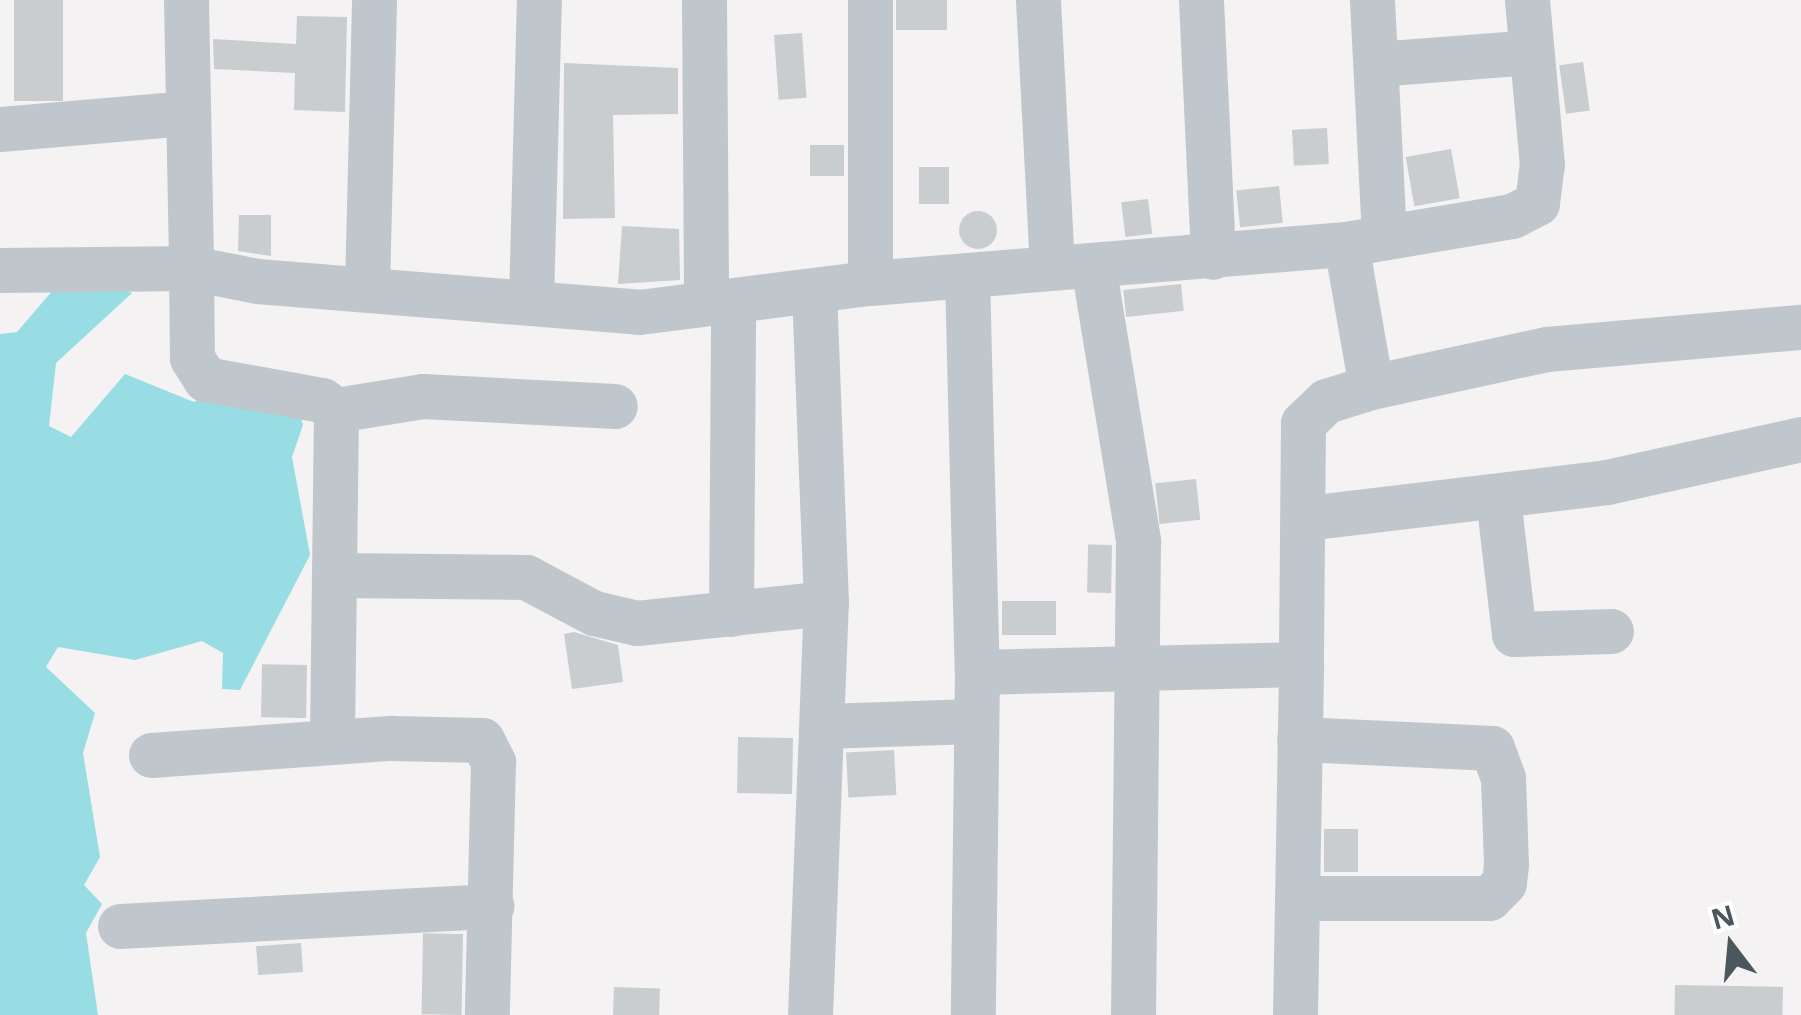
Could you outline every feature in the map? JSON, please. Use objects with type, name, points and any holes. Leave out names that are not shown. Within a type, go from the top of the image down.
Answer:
[{"type":"street","points":[[186,0],[192,358],[206,379],[322,400],[336,410],[422,396],[615,406]]},
{"type":"street","points":[[366,290],[374,0]]},
{"type":"street","points":[[531,301],[540,0]]},
{"type":"street","points":[[704,0],[731,614]]},
{"type":"street","points":[[870,0],[870,283]]},
{"type":"street","points":[[1038,0],[1072,266],[1136,506],[1133,1015]]},
{"type":"street","points":[[1201,0],[1213,256]]},
{"type":"street","points":[[1372,0],[1376,64],[1365,240],[1372,388]]},
{"type":"street","points":[[0,270],[190,268],[256,282],[639,312],[870,283],[1365,240],[1512,216],[1537,202],[1542,165],[1528,0]]},
{"type":"street","points":[[1376,64],[1532,52]]},
{"type":"street","points":[[0,129],[188,113]]},
{"type":"street","points":[[967,276],[977,672],[972,1015]]},
{"type":"street","points":[[810,1015],[826,604],[814,292]]},
{"type":"street","points":[[1294,1015],[1306,518],[1303,423],[1326,401],[1546,349],[1801,327]]},
{"type":"street","points":[[332,740],[336,410]]},
{"type":"street","points":[[1306,518],[1498,498],[1801,439]]},
{"type":"street","points":[[1498,498],[1514,634],[1610,631]]},
{"type":"street","points":[[337,575],[526,577],[614,621],[826,604]]},
{"type":"street","points":[[977,672],[1300,664]]},
{"type":"street","points":[[824,726],[974,721]]},
{"type":"street","points":[[1296,898],[1489,898],[1504,883],[1506,864],[1502,778],[1492,748],[1299,739]]},
{"type":"street","points":[[151,754],[332,740],[482,740],[492,762],[487,1015]]},
{"type":"street","points":[[120,926],[491,906]]},
{"type":"water","points":[[71,269],[132,293],[56,363],[49,426],[71,437],[125,374],[194,402],[224,381],[297,403],[303,425],[292,457],[310,555],[240,690],[222,689],[223,653],[202,641],[135,660],[58,647],[46,667],[95,713],[83,753],[100,857],[84,885],[102,904],[86,933],[98,1015],[0,1015],[0,334],[17,332]]},
{"type":"building","points":[[14,0],[63,0],[63,101],[14,101]]},
{"type":"building","points":[[896,0],[947,0],[947,30],[896,30]]},
{"type":"building","points":[[297,16],[347,17],[345,112],[294,110],[295,73],[214,69],[213,39],[296,44]]},
{"type":"building","points":[[802,33],[807,98],[779,100],[774,35]]},
{"type":"building","points":[[1583,62],[1590,111],[1566,114],[1559,65]]},
{"type":"building","points":[[564,63],[678,68],[678,114],[613,115],[615,218],[563,219]]},
{"type":"building","points":[[1327,128],[1329,164],[1294,166],[1292,130]]},
{"type":"building","points":[[810,145],[844,145],[844,176],[810,176]]},
{"type":"building","points":[[1451,149],[1460,198],[1414,206],[1406,157]]},
{"type":"building","points":[[919,167],[949,167],[949,204],[919,204]]},
{"type":"building","points":[[1279,186],[1283,223],[1240,227],[1236,190]]},
{"type":"building","points":[[1148,199],[1152,234],[1125,237],[1121,202]]},
{"type":"building","points":[[978,211],[991,217],[997,230],[991,243],[978,249],[965,243],[959,230],[965,217]]},
{"type":"building","points":[[239,215],[271,215],[271,256],[238,251]]},
{"type":"building","points":[[622,226],[679,229],[680,280],[618,284]]},
{"type":"building","points":[[1181,284],[1184,311],[1126,317],[1123,290]]},
{"type":"building","points":[[1196,479],[1200,520],[1160,524],[1155,483]]},
{"type":"building","points":[[1088,545],[1112,545],[1111,593],[1087,593]]},
{"type":"building","points":[[1002,601],[1056,601],[1056,635],[1002,635]]},
{"type":"building","points":[[574,632],[618,645],[623,682],[572,689],[564,634]]},
{"type":"building","points":[[262,664],[307,665],[306,718],[261,717]]},
{"type":"building","points":[[738,737],[793,738],[792,794],[737,793]]},
{"type":"building","points":[[894,750],[896,795],[848,797],[846,753]]},
{"type":"building","points":[[1324,829],[1358,829],[1358,872],[1324,872]]},
{"type":"building","points":[[423,933],[463,934],[462,1015],[422,1014]]},
{"type":"building","points":[[301,943],[303,972],[258,975],[256,946]]},
{"type":"building","points":[[1675,985],[1783,987],[1782,1015],[1674,1015]]},
{"type":"building","points":[[614,987],[660,989],[659,1015],[613,1015]]}]
